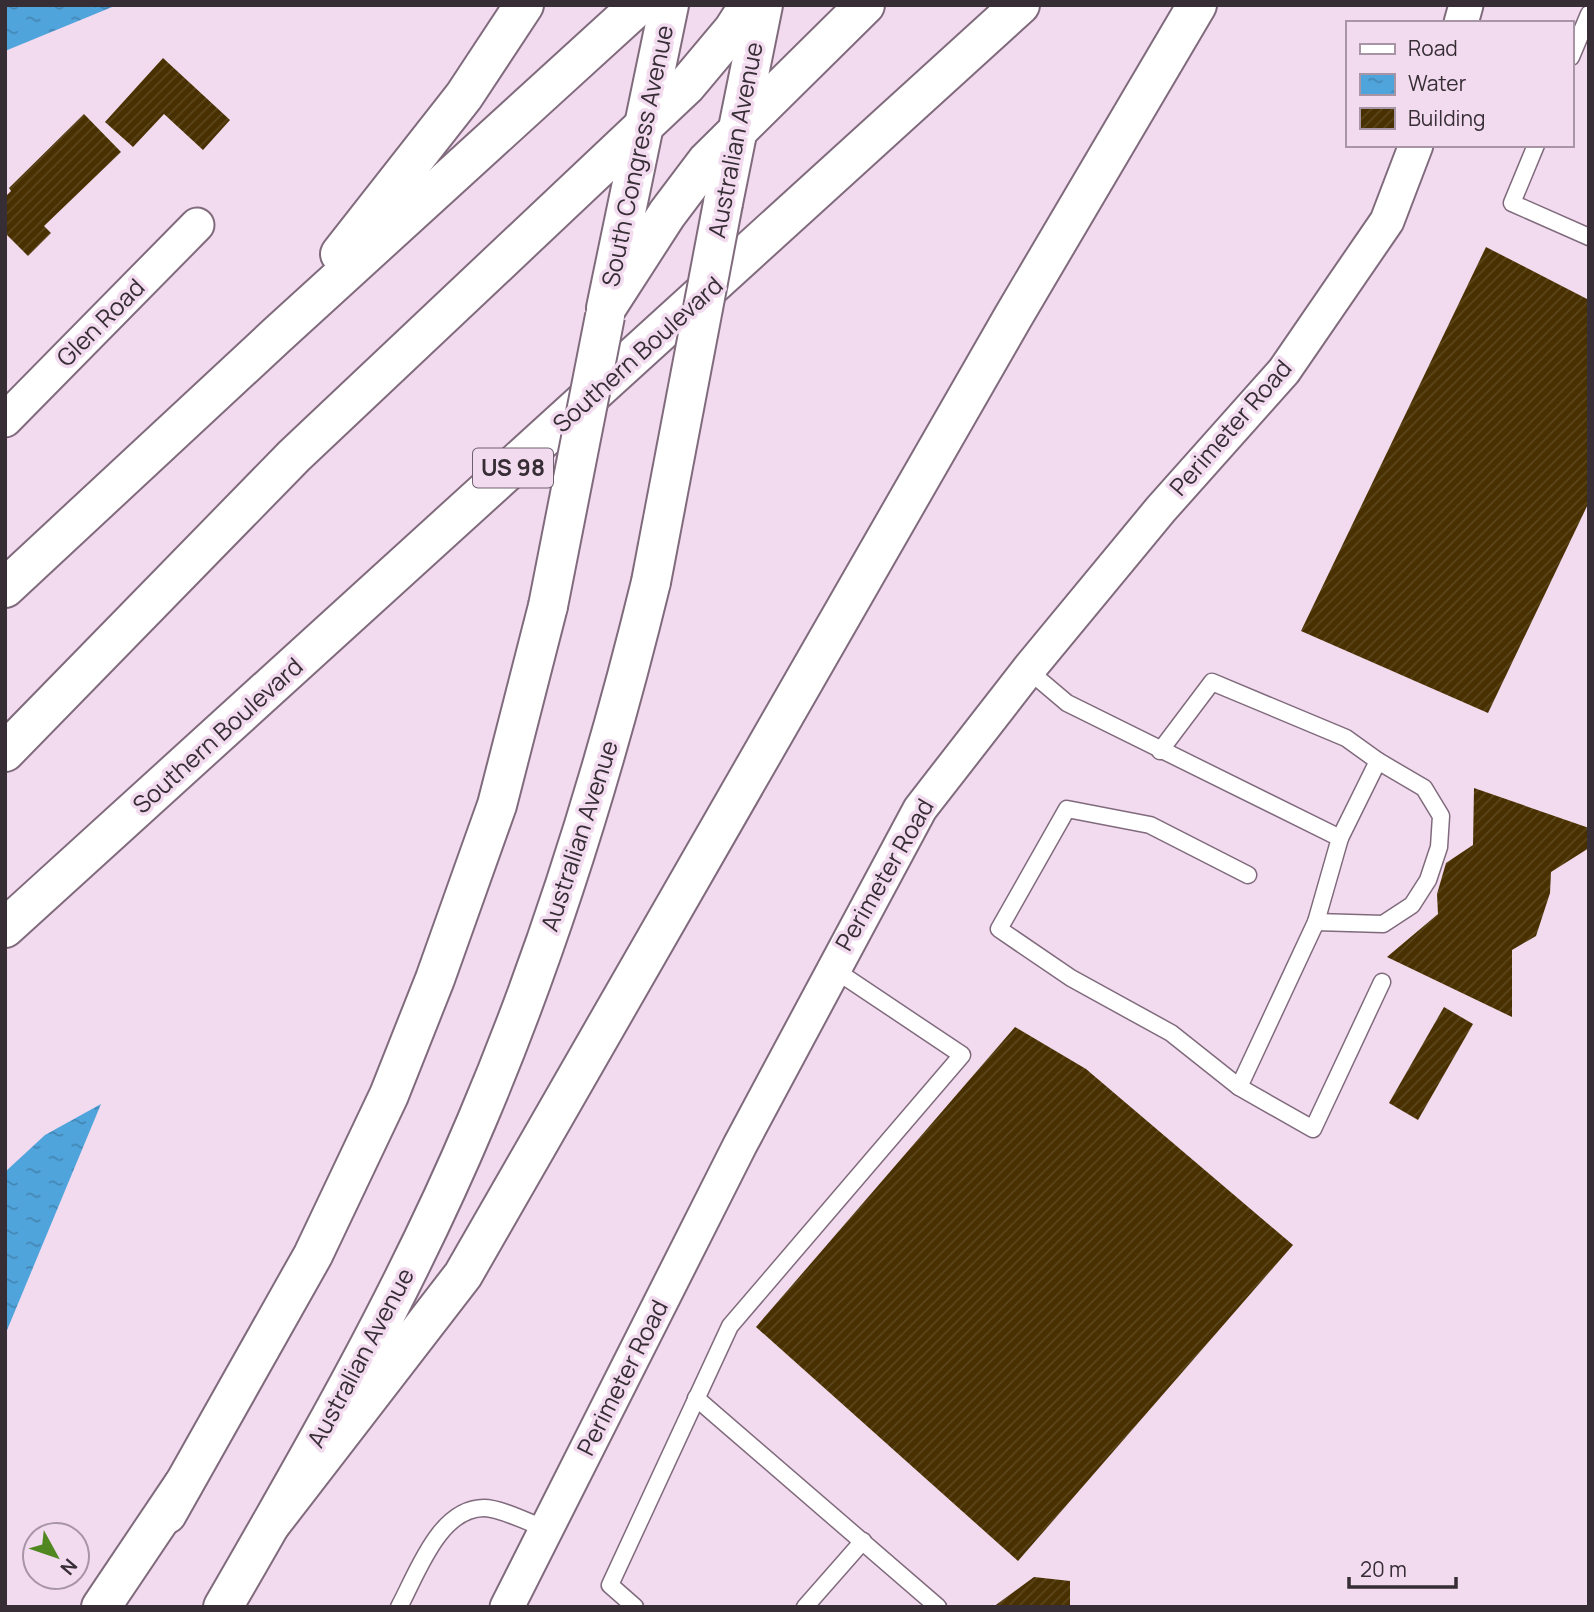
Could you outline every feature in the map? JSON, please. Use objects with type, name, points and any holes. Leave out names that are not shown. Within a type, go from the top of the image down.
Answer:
[{"type":"main road","points":[[276,336],[464,96],[524,5]]},
{"type":"main road","points":[[5,589],[276,336],[639,5]]},
{"type":"main road","name":"South Congress Avenue","points":[[606,311],[669,5]]},
{"type":"main road","points":[[5,752],[275,475],[710,59],[749,5]]},
{"type":"main road","name":"Australian Avenue","points":[[223,1607],[359,1364],[423,1240],[502,1060],[548,938],[593,803],[651,582],[763,5]]},
{"type":"main road","points":[[114,1607],[313,1255],[389,1095],[435,979],[497,805],[526,693],[548,606],[606,311],[667,214],[707,161],[865,5]]},
{"type":"main road","name":"Southern Boulevard","points":[[5,928],[1020,5]]},
{"type":"main road","points":[[271,1524],[463,1275],[1013,317],[1198,5]]},
{"type":"main road","points":[[101,1607],[183,1485]]},
{"type":"street","name":"Perimeter Road","points":[[507,1607],[832,968],[920,809],[1028,670],[1161,509],[1284,371],[1387,221],[1415,147]]},
{"type":"street","name":"Glen Road","points":[[5,420],[197,225]]},
{"type":"lane","points":[[1573,52],[1589,14]]},
{"type":"lane","points":[[1534,147],[1512,203],[1589,237]]},
{"type":"lane","points":[[1028,670],[1067,703],[1340,838]]},
{"type":"lane","points":[[1160,751],[1212,682],[1346,738],[1423,788],[1441,816],[1439,848],[1428,880],[1412,905],[1383,924],[1316,922]]},
{"type":"lane","points":[[1240,1087],[1316,922],[1340,838],[1378,761]]},
{"type":"lane","points":[[1248,875],[1150,825],[1067,809],[999,929],[1071,978],[1171,1033],[1240,1087],[1312,1129],[1382,982]]},
{"type":"lane","points":[[635,1607],[610,1585],[730,1326],[962,1055],[832,968]]},
{"type":"lane","points":[[696,1398],[938,1607]]},
{"type":"lane","points":[[399,1607],[441,1533],[462,1513],[485,1508],[546,1528]]},
{"type":"lane","points":[[805,1607],[863,1541]]},
{"type":"water","points":[[5,5],[117,5],[5,51]]},
{"type":"water","points":[[101,1104],[5,1335],[5,1172],[45,1135]]},
{"type":"building","points":[[163,58],[230,120],[203,150],[164,114],[133,147],[105,122]]},
{"type":"building","points":[[84,114],[121,152],[44,226],[51,233],[28,256],[5,233],[5,197],[11,191],[9,188]]},
{"type":"building","points":[[1486,247],[1589,300],[1589,502],[1488,713],[1301,631]]},
{"type":"building","points":[[1474,788],[1589,828],[1589,848],[1551,872],[1550,893],[1536,936],[1512,950],[1512,1017],[1387,957],[1438,914],[1437,894],[1446,863],[1473,845]]},
{"type":"building","points":[[1444,1007],[1473,1024],[1418,1120],[1389,1103]]},
{"type":"building","points":[[1015,1027],[1086,1069],[1293,1245],[1018,1561],[756,1327]]},
{"type":"building","points":[[1034,1577],[1070,1581],[1070,1607],[993,1607]]}]
